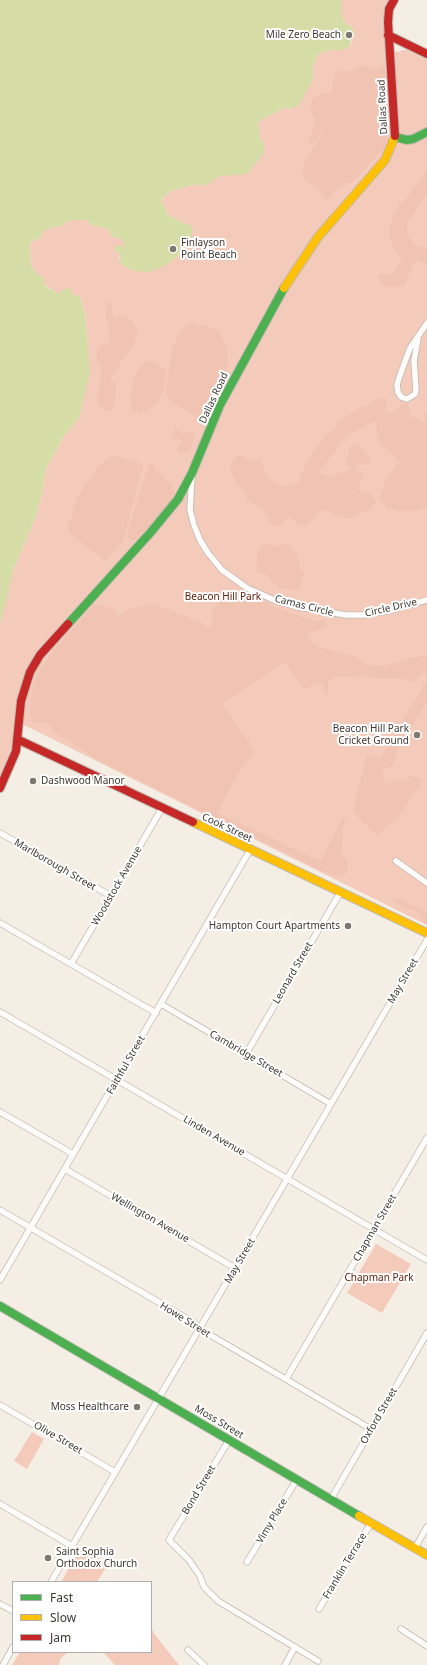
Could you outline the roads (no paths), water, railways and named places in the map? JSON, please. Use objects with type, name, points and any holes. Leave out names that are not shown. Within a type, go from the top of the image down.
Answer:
[{"type":"main road","name":"Dallas Road","points":[[0,788],[16,751],[25,686],[30,672],[40,655],[167,514],[182,493],[192,473],[220,405],[276,301],[298,264],[318,236],[385,160],[395,137],[388,35],[389,9],[394,0]]},
{"type":"main road","points":[[388,35],[427,54]]},
{"type":"main road","points":[[395,137],[407,140],[413,139],[427,132]]},
{"type":"main road","name":"Cook Street","points":[[18,740],[427,933]]},
{"type":"main road","name":"Moss Street","points":[[0,1306],[427,1555]]},
{"type":"street","points":[[418,338],[414,361],[416,390],[413,396],[407,398],[399,395],[397,385],[410,348],[427,323]]},
{"type":"street","name":"Camas Circle","points":[[192,473],[190,504],[194,525],[208,553],[227,574],[253,592],[285,604],[322,612],[355,616]]},
{"type":"street","name":"Circle Drive","points":[[355,616],[388,611],[427,600]]},
{"type":"street","name":"Woodstock Avenue","points":[[71,964],[162,808]]},
{"type":"street","name":"Marlborough Street","points":[[0,833],[111,896]]},
{"type":"street","name":"Faithful Street","points":[[0,1280],[118,1080],[250,850]]},
{"type":"street","points":[[396,861],[427,883]]},
{"type":"street","name":"Leonard Street","points":[[246,1054],[340,893]]},
{"type":"street","points":[[0,923],[156,1013]]},
{"type":"street","name":"May Street","points":[[52,1581],[427,940]]},
{"type":"street","name":"Cambridge Street","points":[[161,1004],[331,1104]]},
{"type":"street","name":"Linden Avenue","points":[[0,1012],[427,1260]]},
{"type":"street","points":[[0,1112],[73,1154]]},
{"type":"street","name":"Chapman Street","points":[[286,1379],[427,1138]]},
{"type":"street","name":"Wellington Avenue","points":[[65,1168],[235,1268]]},
{"type":"street","name":"Howe Street","points":[[0,1210],[193,1322],[200,1329],[371,1429]]},
{"type":"street","name":"Oxford Street","points":[[331,1499],[427,1333]]},
{"type":"street","name":"Olive Street","points":[[0,1405],[115,1472]]},
{"type":"street","name":"Bond Street","points":[[229,1440],[169,1540],[189,1560],[200,1576],[204,1588],[218,1601],[295,1647]]},
{"type":"street","name":"Vimy Place","points":[[247,1562],[297,1479]]},
{"type":"street","points":[[0,1504],[72,1546]]},
{"type":"street","name":"Franklin Terrace","points":[[319,1609],[371,1523]]},
{"type":"street","points":[[415,1548],[427,1527]]},
{"type":"street","points":[[0,1604],[12,1610]]},
{"type":"street","points":[[401,1629],[427,1646]]},
{"type":"street","points":[[285,1665],[295,1647],[318,1661]]},
{"type":"street","points":[[2,1665],[12,1649]]},
{"type":"street","points":[[188,1650],[204,1665]]},
{"type":"place","name":"Mile Zero Beach","points":[[349,35]]},
{"type":"place","name":"Finlayson Point Beach","points":[[173,249]]},
{"type":"place","name":"Beacon Hill Park Cricket Ground","points":[[417,735]]},
{"type":"place","name":"Dashwood Manor","points":[[33,781]]},
{"type":"place","name":"Hampton Court Apartments","points":[[348,926]]},
{"type":"place","name":"Moss Healthcare","points":[[137,1407]]},
{"type":"place","name":"Saint Sophia Orthodox Church","points":[[48,1558]]},
{"type":"park label","name":"Beacon Hill Park","points":[[223,597]]},
{"type":"park label","name":"Chapman Park","points":[[379,1278]]}]
